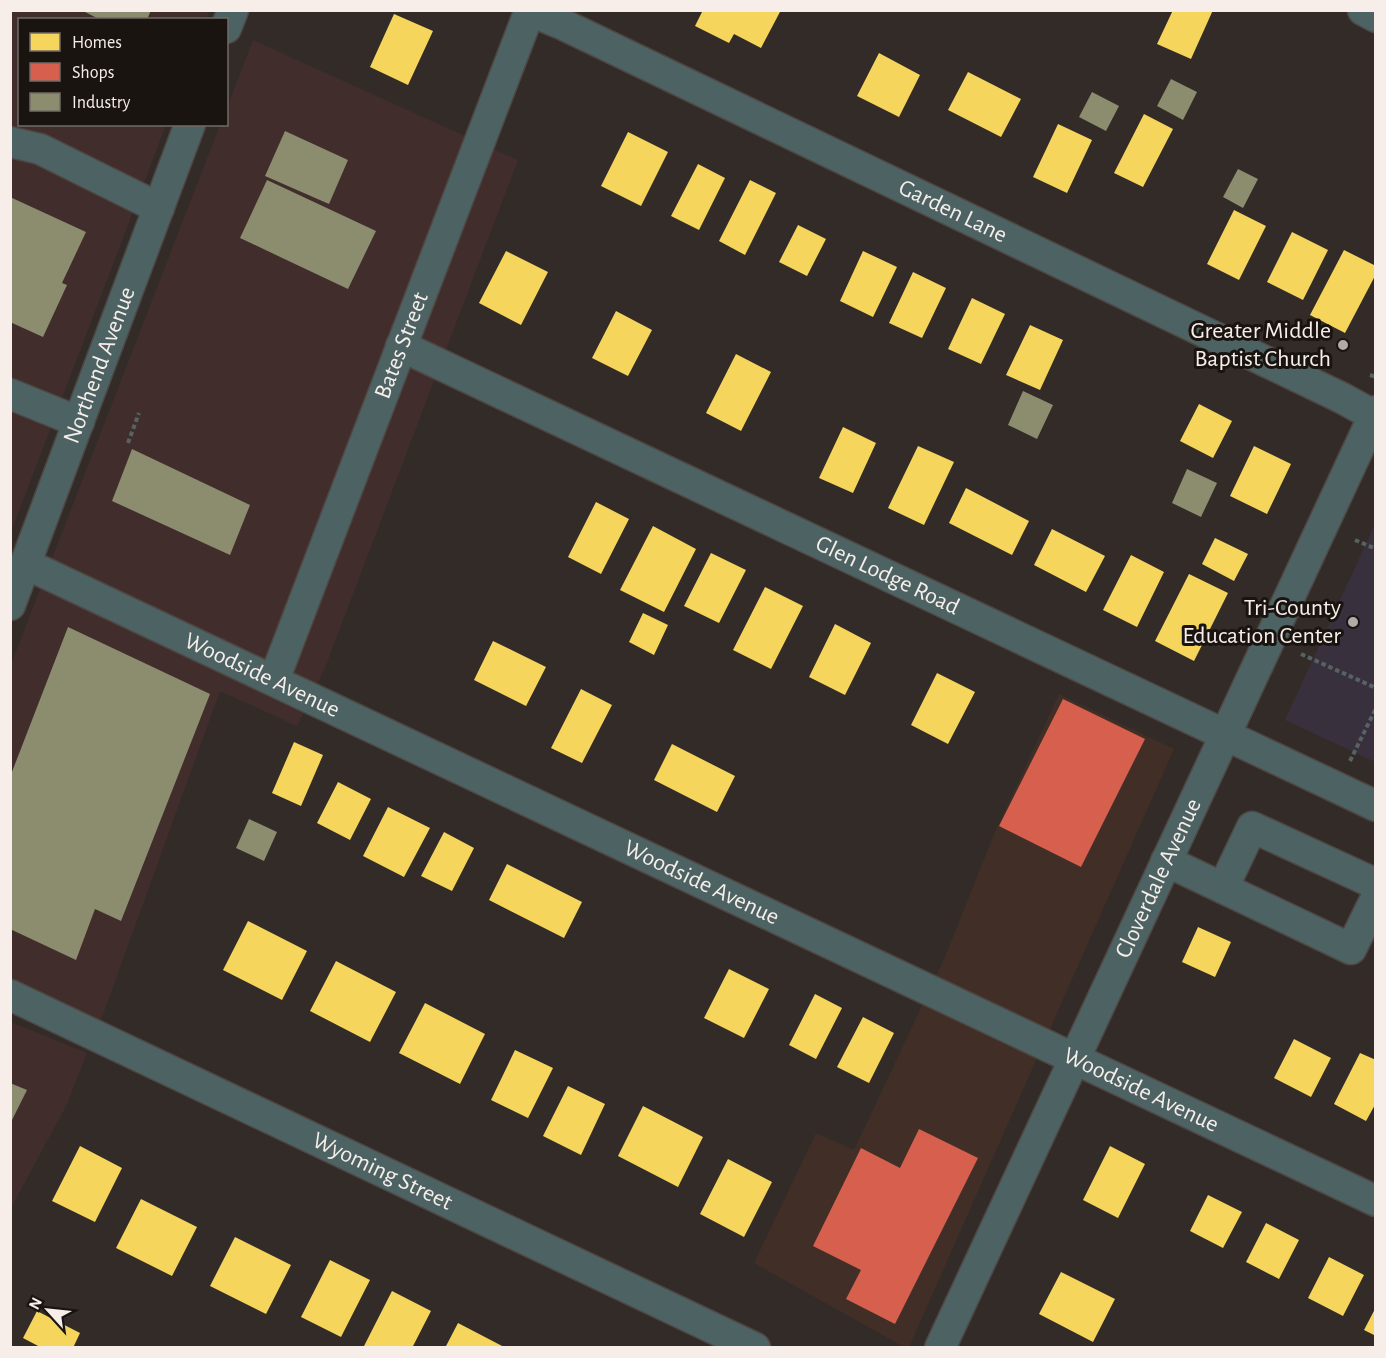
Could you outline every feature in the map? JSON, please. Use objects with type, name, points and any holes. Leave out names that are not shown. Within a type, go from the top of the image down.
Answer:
[{"type":"street","points":[[1362,10],[1376,17]]},
{"type":"street","name":"Bates Street","points":[[274,680],[530,11]]},
{"type":"street","name":"Garden Lane","points":[[530,11],[564,25],[1374,413]]},
{"type":"street","name":"Northend Avenue","points":[[10,605],[189,126]]},
{"type":"street","points":[[10,142],[40,149],[159,208]]},
{"type":"street","name":"Glen Lodge Road","points":[[401,346],[1376,806]]},
{"type":"street","points":[[10,393],[79,422]]},
{"type":"street","name":"Cloverdale Avenue","points":[[940,1347],[1374,413]]},
{"type":"street","name":"Woodside Avenue","points":[[26,564],[1376,1202]]},
{"type":"street","points":[[1223,888],[1252,827],[1376,884]]},
{"type":"street","points":[[1166,861],[1351,949],[1376,898]]},
{"type":"street","name":"Wyoming Street","points":[[10,995],[755,1347]]},
{"type":"path","points":[[1370,375],[1376,377]]},
{"type":"path","points":[[128,443],[139,413]]},
{"type":"path","points":[[1355,540],[1376,549]]},
{"type":"path","points":[[1301,654],[1376,688]]},
{"type":"path","points":[[1350,762],[1376,708]]},
{"type":"shaded area","points":[[11,11],[209,11],[207,18],[18,18],[18,126],[166,126],[11,532]]},
{"type":"shaded area","points":[[253,40],[518,160],[326,665],[297,726],[220,691],[101,1020],[11,978],[10,667],[220,126],[228,126],[228,105]]},
{"type":"shaded area","name":"Tri-County Education Center","points":[[1375,524],[1375,762],[1285,720]]},
{"type":"shaded area","points":[[1059,694],[1174,749],[909,1347],[904,1347],[754,1263],[816,1133],[854,1150],[945,957],[992,839]]},
{"type":"shaded area","points":[[11,1022],[87,1053],[66,1106],[11,1208]]},
{"type":"building: Homes","points":[[703,10],[781,10],[761,48],[734,34],[729,43],[695,26]]},
{"type":"building: Homes","points":[[1173,10],[1213,10],[1191,59],[1157,44]]},
{"type":"building: Homes","points":[[394,14],[433,31],[408,85],[370,67]]},
{"type":"building: Homes","points":[[879,53],[920,75],[899,117],[857,96]]},
{"type":"building: Homes","points":[[968,72],[1021,99],[1001,137],[948,110]]},
{"type":"building: Homes","points":[[1144,114],[1173,129],[1143,187],[1114,173]]},
{"type":"building: Homes","points":[[1058,124],[1092,140],[1067,193],[1033,177]]},
{"type":"building: Homes","points":[[628,132],[668,152],[641,206],[601,186]]},
{"type":"building: Homes","points":[[698,164],[725,178],[699,230],[671,216]]},
{"type":"building: Homes","points":[[750,180],[776,193],[745,255],[719,241]]},
{"type":"building: Homes","points":[[1234,210],[1266,226],[1239,280],[1207,264]]},
{"type":"building: Homes","points":[[798,225],[826,239],[807,276],[779,262]]},
{"type":"building: Homes","points":[[1292,232],[1328,250],[1303,300],[1267,282]]},
{"type":"building: Homes","points":[[1344,250],[1376,266],[1376,274],[1345,333],[1310,315]]},
{"type":"building: Homes","points":[[506,251],[548,272],[521,325],[479,303]]},
{"type":"building: Homes","points":[[863,251],[897,267],[873,317],[840,301]]},
{"type":"building: Homes","points":[[913,272],[946,288],[922,338],[889,323]]},
{"type":"building: Homes","points":[[972,298],[1005,314],[981,364],[948,349]]},
{"type":"building: Homes","points":[[616,311],[652,330],[628,376],[592,358]]},
{"type":"building: Homes","points":[[1030,325],[1063,340],[1040,390],[1006,375]]},
{"type":"building: Homes","points":[[736,354],[771,372],[741,431],[706,413]]},
{"type":"building: Homes","points":[[1199,404],[1232,421],[1213,458],[1180,441]]},
{"type":"building: Homes","points":[[843,427],[876,443],[853,493],[819,478]]},
{"type":"building: Homes","points":[[918,446],[954,462],[924,525],[888,508]]},
{"type":"building: Homes","points":[[1254,446],[1291,464],[1267,514],[1230,496]]},
{"type":"building: Homes","points":[[966,488],[1029,521],[1012,555],[949,523]]},
{"type":"building: Homes","points":[[596,502],[629,519],[601,574],[568,557]]},
{"type":"building: Homes","points":[[653,526],[696,549],[664,612],[620,590]]},
{"type":"building: Homes","points":[[1052,529],[1105,556],[1086,592],[1034,565]]},
{"type":"building: Homes","points":[[1215,538],[1248,554],[1234,581],[1202,564]]},
{"type":"building: Homes","points":[[711,553],[746,570],[719,623],[684,606]]},
{"type":"building: Homes","points":[[1131,555],[1164,572],[1137,627],[1103,610]]},
{"type":"building: Homes","points":[[1189,574],[1228,593],[1194,661],[1155,641]]},
{"type":"building: Homes","points":[[765,587],[803,606],[771,669],[733,650]]},
{"type":"building: Homes","points":[[643,613],[668,625],[654,655],[629,642]]},
{"type":"building: Homes","points":[[835,624],[871,643],[845,695],[809,677]]},
{"type":"building: Homes","points":[[493,641],[546,667],[526,706],[474,680]]},
{"type":"building: Homes","points":[[937,673],[975,692],[948,744],[911,725]]},
{"type":"building: Homes","points":[[581,689],[612,705],[582,763],[551,748]]},
{"type":"building: Homes","points":[[294,742],[323,755],[301,806],[272,793]]},
{"type":"building: Homes","points":[[672,744],[735,776],[717,812],[654,780]]},
{"type":"building: Homes","points":[[338,782],[371,799],[350,840],[317,823]]},
{"type":"building: Homes","points":[[388,807],[430,828],[404,877],[363,856]]},
{"type":"building: Homes","points":[[444,832],[474,848],[452,891],[421,876]]},
{"type":"building: Homes","points":[[507,864],[582,902],[564,938],[489,900]]},
{"type":"building: Homes","points":[[248,921],[307,951],[282,1000],[223,970]]},
{"type":"building: Homes","points":[[1198,927],[1231,942],[1215,977],[1182,962]]},
{"type":"building: Homes","points":[[336,961],[396,992],[370,1042],[310,1011]]},
{"type":"building: Homes","points":[[729,969],[769,989],[744,1038],[704,1018]]},
{"type":"building: Homes","points":[[815,994],[842,1008],[816,1059],[789,1045]]},
{"type":"building: Homes","points":[[425,1003],[485,1034],[460,1084],[399,1053]]},
{"type":"building: Homes","points":[[863,1017],[894,1033],[869,1083],[837,1067]]},
{"type":"building: Homes","points":[[1294,1039],[1331,1058],[1311,1097],[1274,1078]]},
{"type":"building: Homes","points":[[515,1050],[553,1068],[528,1118],[491,1100]]},
{"type":"building: Homes","points":[[1360,1053],[1376,1060],[1376,1103],[1366,1121],[1334,1104]]},
{"type":"building: Homes","points":[[568,1086],[605,1104],[581,1155],[543,1136]]},
{"type":"building: Homes","points":[[643,1106],[703,1137],[678,1187],[618,1156]]},
{"type":"building: Homes","points":[[80,1146],[122,1168],[95,1222],[52,1201]]},
{"type":"building: Homes","points":[[1110,1146],[1145,1164],[1118,1218],[1083,1200]]},
{"type":"building: Homes","points":[[728,1159],[772,1182],[744,1237],[700,1214]]},
{"type":"building: Homes","points":[[1208,1195],[1242,1212],[1223,1248],[1190,1231]]},
{"type":"building: Homes","points":[[141,1199],[197,1227],[172,1276],[116,1248]]},
{"type":"building: Homes","points":[[1266,1223],[1299,1240],[1279,1279],[1246,1262]]},
{"type":"building: Homes","points":[[235,1237],[291,1265],[266,1314],[210,1286]]},
{"type":"building: Homes","points":[[1329,1257],[1364,1275],[1343,1316],[1308,1298]]},
{"type":"building: Homes","points":[[330,1260],[370,1280],[341,1337],[301,1317]]},
{"type":"building: Homes","points":[[1061,1272],[1115,1299],[1093,1342],[1039,1314]]},
{"type":"building: Homes","points":[[392,1291],[431,1311],[412,1348],[363,1348]]},
{"type":"building: Homes","points":[[1376,1307],[1376,1336],[1364,1330]]},
{"type":"building: Homes","points":[[37,1311],[80,1333],[73,1348],[42,1348],[23,1338]]},
{"type":"building: Homes","points":[[458,1323],[506,1348],[445,1348]]},
{"type":"building: Shops","points":[[1063,699],[1145,739],[1081,867],[999,826]]},
{"type":"building: Shops","points":[[919,1129],[978,1158],[895,1324],[846,1299],[861,1270],[813,1246],[861,1148],[900,1168]]},
{"type":"building: Industry","points":[[81,10],[151,10],[148,18],[97,18]]},
{"type":"building: Industry","points":[[1171,79],[1197,92],[1183,120],[1157,106]]},
{"type":"building: Industry","points":[[1092,92],[1119,106],[1106,131],[1079,117]]},
{"type":"building: Industry","points":[[285,131],[348,160],[329,204],[265,176]]},
{"type":"building: Industry","points":[[1238,169],[1258,179],[1243,208],[1223,197]]},
{"type":"building: Industry","points":[[267,180],[376,231],[348,289],[240,238]]},
{"type":"building: Industry","points":[[10,197],[86,232],[62,283],[67,285],[43,337],[10,322]]},
{"type":"building: Industry","points":[[1023,391],[1053,405],[1037,439],[1008,425]]},
{"type":"building: Industry","points":[[132,449],[250,505],[230,555],[112,501]]},
{"type":"building: Industry","points":[[1187,469],[1217,483],[1201,517],[1172,503]]},
{"type":"building: Industry","points":[[68,627],[210,694],[121,921],[95,909],[76,960],[10,929],[10,777]]},
{"type":"building: Industry","points":[[249,819],[277,832],[264,861],[236,848]]},
{"type":"building: Industry","points":[[10,1083],[27,1090],[10,1124]]},
{"type":"place","name":"Greater Middle Baptist Church","points":[[1343,345]]},
{"type":"place","name":"Tri-County Education Center","points":[[1353,622]]}]
